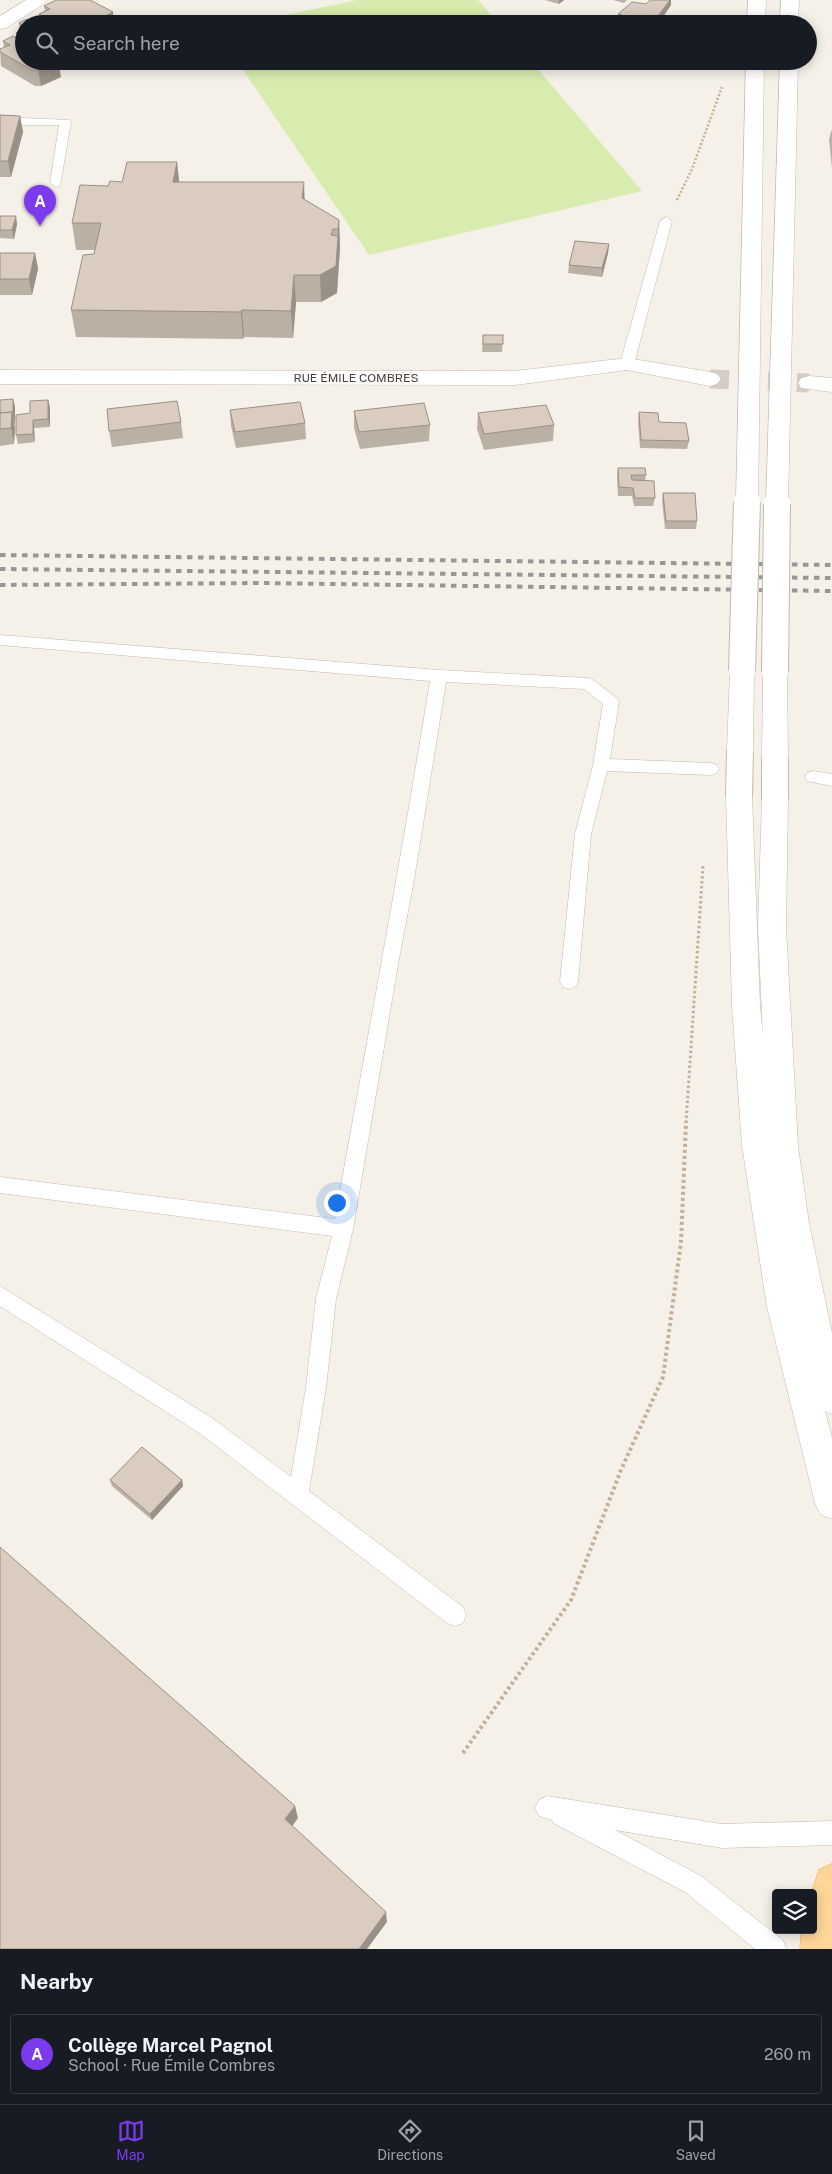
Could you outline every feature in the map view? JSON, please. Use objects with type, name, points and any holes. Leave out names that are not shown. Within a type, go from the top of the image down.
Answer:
[{"type":"main road","points":[[819,1949],[820,1934],[832,1883]]},
{"type":"street","points":[[0,24],[38,0]]},
{"type":"street","points":[[756,15],[757,0]]},
{"type":"street","points":[[790,0],[790,15]]},
{"type":"street","points":[[755,70],[747,502],[739,796],[746,1005],[757,1145],[783,1307],[832,1503]]},
{"type":"street","points":[[789,70],[777,504],[772,928],[774,991],[783,1146],[794,1223],[810,1306],[832,1399]]},
{"type":"street","name":"RUE ÉMILE COMBRES","points":[[0,378],[515,378],[627,364],[710,379]]},
{"type":"street","points":[[809,384],[832,385]]},
{"type":"lane","points":[[0,121],[65,122],[56,183]]},
{"type":"lane","points":[[627,364],[666,221]]},
{"type":"lane","points":[[0,640],[438,676],[588,684],[611,702],[601,765],[583,834],[569,982]]},
{"type":"lane","points":[[298,1496],[316,1387],[326,1299],[343,1229],[390,959],[406,880],[438,676]]},
{"type":"lane","points":[[601,765],[711,769]]},
{"type":"lane","points":[[813,777],[832,780]]},
{"type":"lane","points":[[0,1185],[343,1229]]},
{"type":"lane","points":[[0,1295],[205,1425],[455,1615]]},
{"type":"lane","points":[[774,1949],[692,1884],[547,1808],[722,1836],[832,1833]]},
{"type":"path","points":[[666,221],[692,169],[725,79]]},
{"type":"path","points":[[463,1753],[571,1600],[621,1470],[663,1377],[681,1242],[686,1124],[704,857]]},
{"type":"green space","points":[[357,0],[478,0],[491,15],[285,15]]},
{"type":"green space","points":[[243,70],[539,70],[642,191],[369,255]]},
{"type":"building","points":[[56,0],[90,0],[113,12],[107,15],[41,15],[39,14],[50,9],[44,6]]},
{"type":"building","points":[[650,0],[670,0],[659,15],[618,14],[632,2],[646,4]]},
{"type":"building","points":[[13,36],[15,37],[15,60],[0,52],[0,49],[10,45],[3,41]]},
{"type":"building","points":[[0,115],[20,116],[8,161],[0,161]]},
{"type":"building","points":[[127,162],[177,162],[173,182],[304,182],[302,198],[339,220],[338,229],[333,229],[331,235],[338,236],[336,266],[320,275],[294,275],[291,311],[71,310],[83,255],[94,254],[101,223],[72,223],[80,185],[108,186],[110,181],[122,182]]},
{"type":"building","points":[[0,216],[16,216],[12,230],[0,230]]},
{"type":"building","points":[[575,241],[609,244],[602,268],[569,265]]},
{"type":"building","points":[[0,253],[35,253],[29,279],[0,279]]},
{"type":"building","points":[[483,335],[503,335],[503,344],[483,344]]},
{"type":"building","points":[[13,399],[13,416],[12,412],[0,413],[0,400]]},
{"type":"building","points":[[48,400],[48,419],[33,420],[33,434],[16,435],[16,415],[30,413],[30,401]]},
{"type":"building","points":[[177,401],[181,422],[109,431],[107,409]]},
{"type":"building","points":[[300,402],[305,423],[235,432],[230,410]]},
{"type":"building","points":[[424,403],[430,425],[359,432],[354,411]]},
{"type":"building","points":[[546,405],[554,425],[484,434],[478,413]]},
{"type":"building","points":[[12,412],[11,428],[0,429],[0,413]]},
{"type":"building","points":[[639,412],[658,413],[659,422],[686,423],[689,441],[641,440]]},
{"type":"building","points":[[618,468],[645,468],[646,475],[631,475],[632,480],[654,481],[655,498],[635,498],[633,488],[619,487]]},
{"type":"building","points":[[663,493],[695,493],[697,521],[666,521]]},
{"type":"building","points":[[142,1447],[182,1480],[150,1514],[110,1480]]},
{"type":"building","points":[[0,1547],[295,1806],[285,1819],[386,1912],[359,1949],[0,1949]]},
{"type":"tunnel","points":[[710,379],[809,383]]},
{"type":"railway","points":[[0,555],[832,565]]},
{"type":"railway","points":[[0,569],[832,578]]},
{"type":"railway","points":[[0,585],[262,583],[832,591]]},
{"type":"place","name":"Collège Marcel Pagnol","points":[[40,226]]}]
